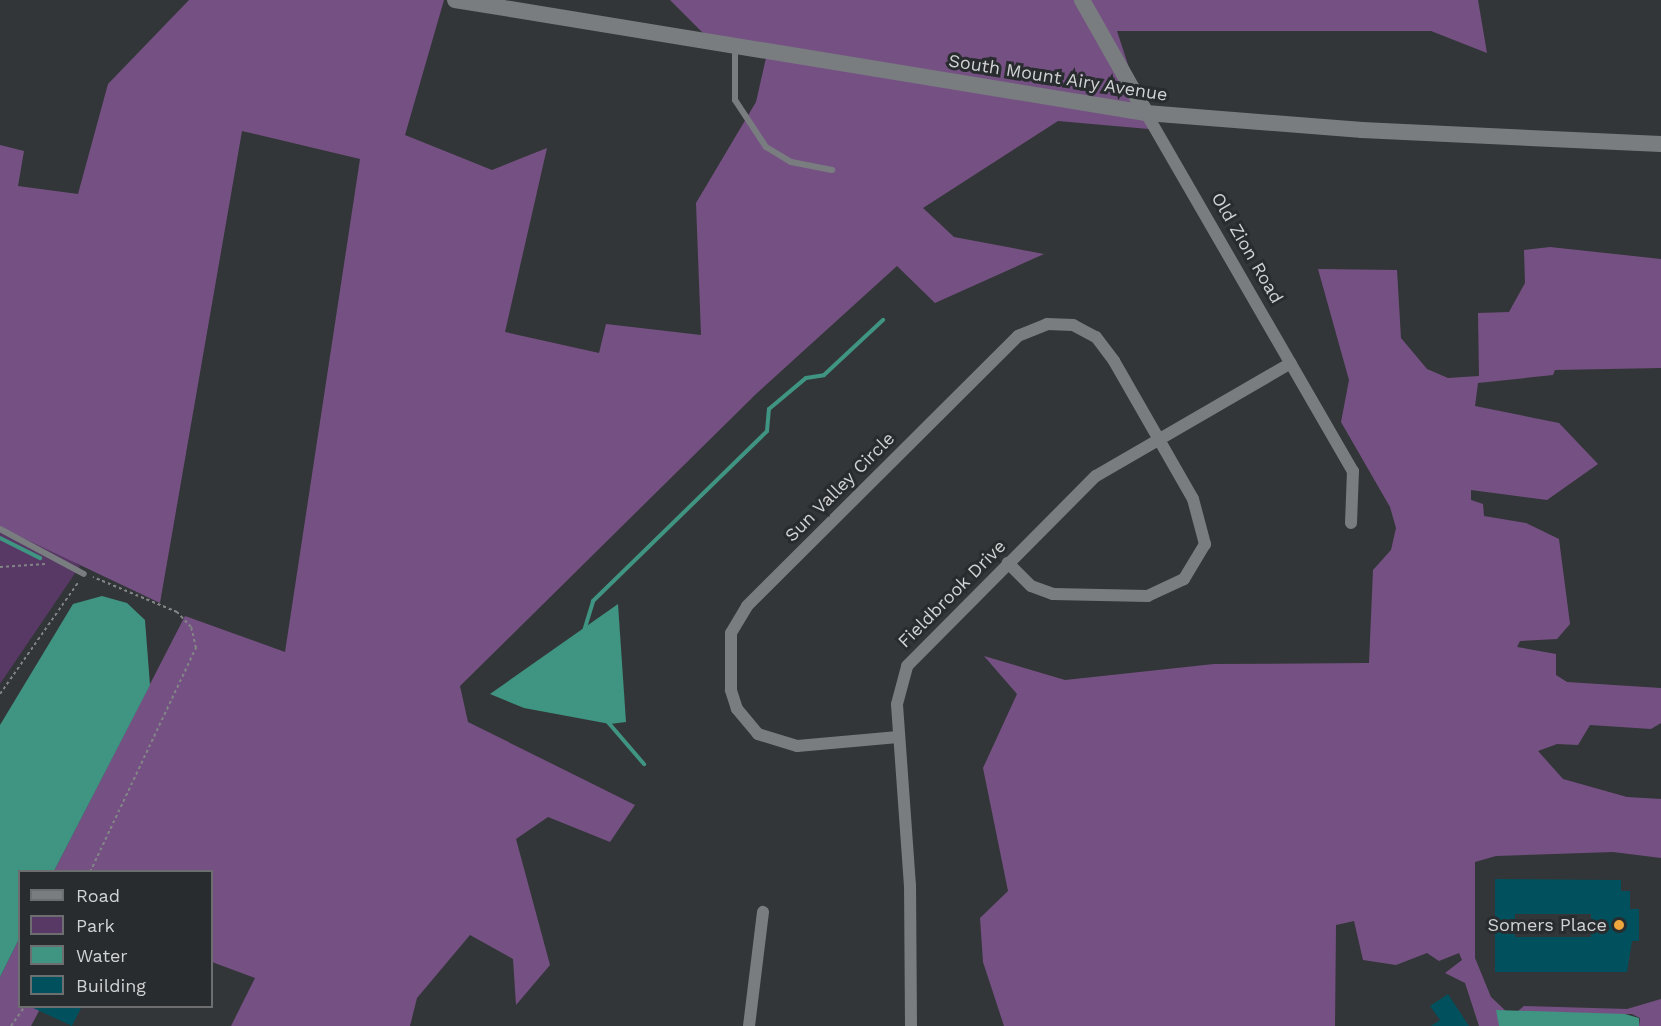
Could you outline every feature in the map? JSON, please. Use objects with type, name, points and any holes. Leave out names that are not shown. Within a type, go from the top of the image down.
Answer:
[{"type":"street","name":"South Mount Airy Avenue","points":[[455,0],[1146,113],[1362,130],[1661,144]]},
{"type":"street","name":"Old Zion Road","points":[[1082,0],[1353,471],[1351,523]]},
{"type":"street","name":"Sun Valley Circle","points":[[898,737],[796,746],[758,734],[737,709],[727,664],[731,633],[747,606],[1032,327],[1073,325],[1096,337],[1159,438],[1205,529],[1199,558],[1184,579],[1148,596],[1053,594],[1031,586],[1008,563]]},
{"type":"street","name":"Fieldbrook Drive","points":[[911,1026],[910,886],[897,697],[910,660],[1096,476],[1291,363]]},
{"type":"street","points":[[749,1026],[763,912]]},
{"type":"lane","points":[[735,46],[735,100],[766,147],[790,162],[832,170]]},
{"type":"lane","points":[[0,529],[84,574]]},
{"type":"path","points":[[0,567],[36,566],[58,559]]},
{"type":"path","points":[[0,694],[84,574],[177,612],[191,627],[196,648],[91,870]]},
{"type":"path","points":[[11,1026],[24,1008]]},
{"type":"green space","points":[[0,512],[80,566],[0,684]]},
{"type":"shaded area","points":[[189,0],[444,0],[405,135],[492,170],[547,148],[505,332],[599,353],[606,324],[701,335],[696,203],[756,102],[768,49],[713,43],[670,0],[1478,0],[1487,53],[1431,31],[1117,31],[1149,129],[1058,121],[923,208],[954,237],[1044,254],[935,303],[897,266],[756,394],[460,686],[468,722],[635,805],[610,842],[548,817],[516,839],[550,965],[516,1005],[513,959],[470,935],[417,998],[410,1026],[231,1026],[255,978],[213,962],[213,870],[55,870],[185,616],[285,652],[360,159],[242,131],[160,603],[0,527],[0,145],[24,151],[18,186],[78,194],[108,84]]},
{"type":"shaded area","points":[[1550,247],[1661,259],[1661,368],[1555,370],[1553,375],[1478,383],[1475,406],[1559,423],[1598,464],[1547,500],[1471,490],[1471,500],[1483,504],[1484,516],[1526,523],[1559,539],[1570,624],[1557,639],[1520,641],[1517,647],[1556,654],[1556,675],[1567,682],[1661,688],[1661,723],[1651,729],[1590,725],[1578,745],[1557,744],[1538,751],[1563,779],[1627,797],[1661,799],[1661,858],[1613,852],[1496,856],[1475,862],[1475,958],[1491,997],[1509,1014],[1509,1026],[1479,1026],[1465,983],[1445,973],[1462,960],[1459,953],[1439,961],[1427,953],[1396,965],[1363,960],[1354,921],[1336,925],[1335,1026],[1004,1026],[983,962],[980,918],[1008,891],[983,768],[1017,694],[984,656],[1065,680],[1214,664],[1369,663],[1373,570],[1391,550],[1396,528],[1390,507],[1341,422],[1349,380],[1318,269],[1397,270],[1401,338],[1427,369],[1448,378],[1479,376],[1478,313],[1509,312],[1525,283],[1524,250]]},
{"type":"shaded area","points":[[18,941],[18,1008],[40,1008],[31,1026],[0,1026],[0,977]]},
{"type":"shaded area","points":[[1661,999],[1661,1026],[1639,1026],[1640,1018],[1632,1014],[1512,1016],[1524,1006],[1627,1009]]},
{"type":"water","points":[[102,596],[127,603],[145,620],[150,685],[55,870],[18,870],[18,941],[0,977],[0,725],[73,604]]},
{"type":"water","points":[[618,604],[626,722],[610,724],[524,708],[490,694]]},
{"type":"water","points":[[1496,1010],[1625,1014],[1639,1018],[1639,1026],[1499,1026]]},
{"type":"building","name":"Somers Place","points":[[1495,879],[1621,880],[1621,891],[1630,891],[1630,909],[1639,909],[1639,941],[1632,941],[1627,972],[1495,972]],"holes":[[[1515,914],[1591,914],[1591,937],[1515,937]]]},
{"type":"building","points":[[1448,994],[1469,1026],[1431,1026],[1440,1020],[1430,1006]]},
{"type":"building","points":[[33,1008],[81,1008],[72,1026]]},
{"type":"waterway","points":[[584,631],[593,601],[767,431],[769,409],[806,378],[824,375],[883,320]]},
{"type":"waterway","points":[[0,538],[40,558]]},
{"type":"waterway","points":[[607,721],[644,764]]},
{"type":"place","name":"Somers Place","points":[[1619,925]]}]
